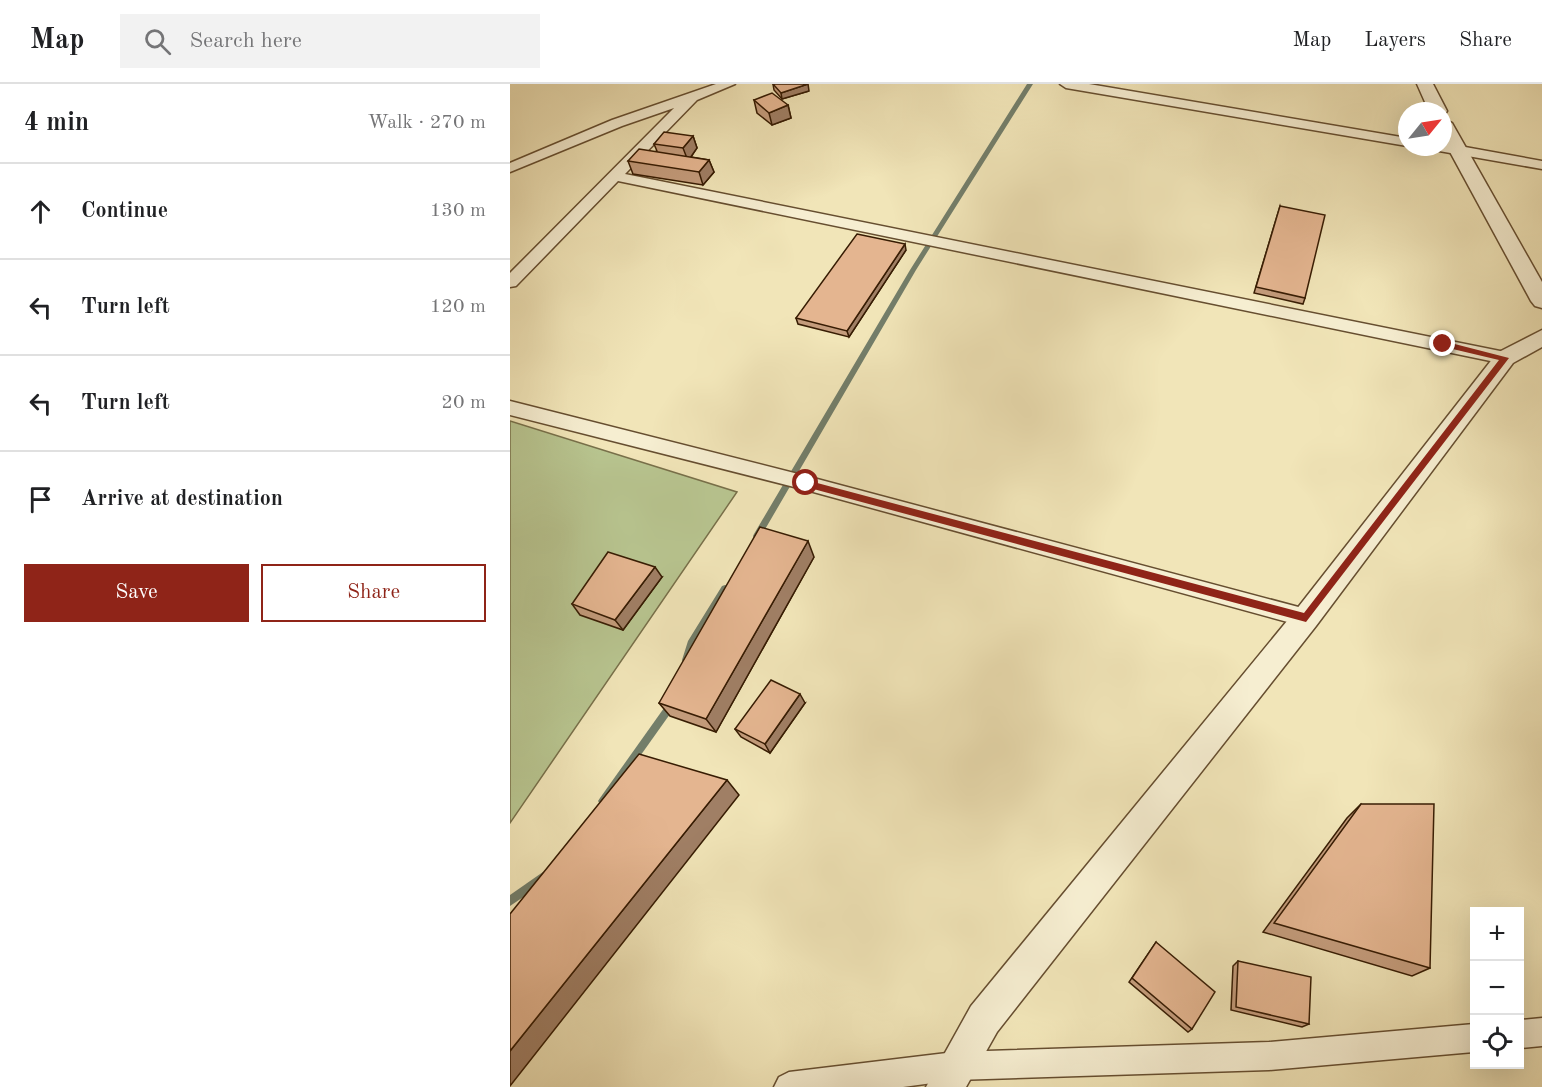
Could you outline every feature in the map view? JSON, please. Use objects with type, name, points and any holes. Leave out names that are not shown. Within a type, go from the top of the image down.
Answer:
[{"type":"street","points":[[510,168],[617,123],[729,84]]},
{"type":"street","points":[[1066,84],[1398,140]]},
{"type":"street","points":[[1425,84],[1433,102]]},
{"type":"street","points":[[510,282],[692,97]]},
{"type":"street","points":[[1452,149],[1542,165]]},
{"type":"street","points":[[1452,155],[1542,301]]},
{"type":"street","points":[[614,176],[1505,358]]},
{"type":"street","points":[[950,1077],[984,1020],[1306,618],[1505,358],[1542,337]]},
{"type":"street","points":[[510,408],[776,475],[1306,618]]},
{"type":"street","points":[[1524,1034],[1542,1032]]},
{"type":"street","points":[[789,1087],[1269,1056],[1470,1038]]},
{"type":"green space","points":[[510,421],[737,492],[510,823]]},
{"type":"building","points":[[773,84],[808,84],[781,93]]},
{"type":"building","points":[[772,93],[788,105],[769,113],[754,100]]},
{"type":"building","points":[[664,132],[693,136],[683,148],[654,144]]},
{"type":"building","points":[[639,149],[709,160],[699,172],[628,161]]},
{"type":"building","points":[[1280,206],[1325,215],[1305,298],[1256,287]]},
{"type":"building","points":[[857,234],[905,244],[847,331],[796,318]]},
{"type":"building","points":[[760,527],[808,541],[706,719],[659,703]]},
{"type":"building","points":[[608,552],[655,567],[615,620],[572,604]]},
{"type":"building","points":[[771,680],[800,694],[765,744],[735,729]]},
{"type":"building","points":[[639,754],[727,780],[510,1051],[510,914]]},
{"type":"building","points":[[1361,804],[1434,804],[1430,968],[1274,923]]},
{"type":"building","points":[[1156,942],[1215,992],[1192,1029],[1132,978]]},
{"type":"building","points":[[1238,961],[1311,977],[1309,1024],[1236,1007]]},
{"type":"waterway","points":[[757,536],[913,270],[1030,84]]},
{"type":"waterway","points":[[686,660],[691,644],[725,588]]},
{"type":"waterway","points":[[603,801],[672,704]]},
{"type":"waterway","points":[[510,901],[543,877]]},
{"type":"route","points":[[806,483],[1306,618],[1505,358],[1443,344]]}]
